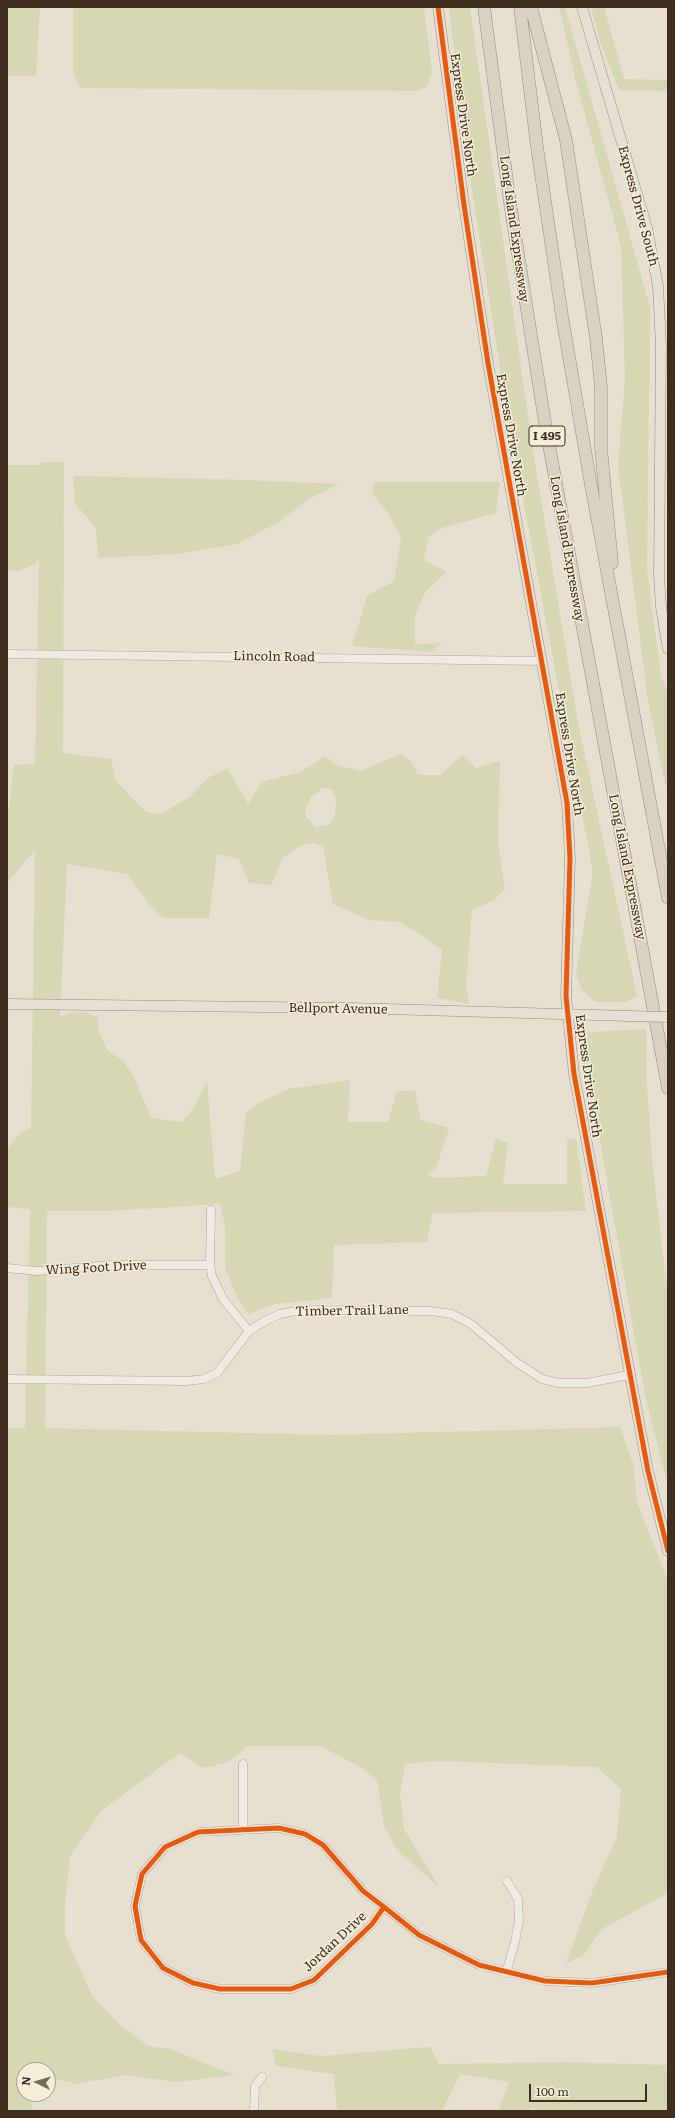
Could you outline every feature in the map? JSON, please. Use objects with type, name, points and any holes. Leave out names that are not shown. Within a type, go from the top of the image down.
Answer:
[{"type":"highway","name":"Long Island Expressway","points":[[484,7],[510,203],[546,429],[668,1088]]},
{"type":"highway","name":"I 495","points":[[520,7],[537,147],[562,316],[668,898]]},
{"type":"highway","points":[[531,7],[566,140],[596,338],[601,387],[601,448],[612,549],[615,610]]},
{"type":"main road","name":"Express Drive North","points":[[438,7],[464,205],[488,363],[564,784],[569,823],[570,858],[567,958],[568,1015],[579,1104],[648,1471],[668,1551]]},
{"type":"main road","name":"Express Drive South","points":[[582,7],[647,228],[658,286],[661,345],[659,575],[661,607],[668,649]]},
{"type":"main road","name":"Bellport Avenue","points":[[7,1004],[351,1008],[668,1017]]},
{"type":"street","name":"Lincoln Road","points":[[7,654],[542,661]]},
{"type":"street","points":[[211,1210],[210,1265],[212,1276],[223,1299],[249,1331]]},
{"type":"street","name":"Wing Foot Drive","points":[[7,1268],[37,1271],[112,1265],[210,1265]]},
{"type":"street","name":"Timber Trail Lane","points":[[7,1379],[187,1381],[204,1379],[216,1373],[249,1331],[280,1314],[301,1310],[430,1311],[452,1314],[471,1324],[516,1362],[542,1379],[560,1383],[587,1383],[629,1375]]},
{"type":"street","points":[[243,1764],[243,1830]]},
{"type":"street","name":"Jordan Drive","points":[[384,1908],[372,1924],[314,1980],[291,1989],[220,1989],[193,1983],[163,1968],[141,1940],[136,1906],[142,1874],[165,1847],[198,1832],[279,1828],[305,1834],[323,1845],[363,1891],[419,1935],[479,1965],[506,1973],[545,1981],[592,1983],[668,1972]]},
{"type":"street","points":[[506,1973],[519,1921],[518,1899],[507,1881]]},
{"type":"street","points":[[254,2111],[255,2086],[262,2077]]},
{"type":"green space","points":[[7,7],[40,7],[36,76],[7,76]]},
{"type":"green space","points":[[73,7],[424,7],[432,73],[427,87],[416,91],[80,88],[73,72]]},
{"type":"green space","points":[[449,7],[470,7],[533,452],[578,723],[637,996],[625,1002],[596,1002],[581,989],[576,974],[593,872],[508,418],[466,153]]},
{"type":"green space","points":[[559,7],[565,7],[650,307],[647,569],[661,676],[668,693],[668,797],[648,702],[618,465],[625,379],[621,246],[576,82]]},
{"type":"green space","points":[[591,7],[604,7],[624,79],[668,80],[668,91],[619,90],[600,42]]},
{"type":"green space","points":[[41,462],[64,462],[63,753],[111,759],[116,781],[146,812],[162,814],[192,795],[208,778],[228,768],[248,804],[262,782],[301,772],[325,756],[336,765],[360,771],[400,754],[411,761],[418,775],[440,775],[462,755],[476,768],[500,761],[498,842],[505,889],[493,901],[472,909],[466,984],[469,1004],[437,998],[442,950],[400,922],[369,920],[333,904],[323,846],[313,843],[300,846],[283,858],[271,885],[249,883],[239,859],[217,854],[209,918],[163,918],[149,904],[127,874],[67,864],[60,1017],[69,1013],[85,1012],[98,1018],[98,1029],[107,1050],[123,1061],[136,1080],[152,1118],[181,1122],[191,1112],[207,1082],[215,1179],[240,1171],[246,1113],[259,1103],[288,1089],[350,1080],[348,1122],[388,1122],[397,1091],[415,1091],[421,1120],[449,1128],[437,1166],[427,1176],[437,1178],[486,1176],[496,1138],[508,1143],[503,1184],[567,1184],[567,1140],[576,1138],[586,1211],[433,1213],[427,1242],[334,1245],[332,1298],[275,1304],[249,1314],[237,1297],[225,1267],[225,1226],[220,1204],[109,1211],[47,1211],[45,1428],[329,1435],[620,1427],[634,1467],[637,1502],[668,1581],[668,1893],[602,1929],[583,1956],[566,1963],[594,1887],[617,1837],[621,1789],[597,1767],[438,1761],[405,1764],[400,1794],[404,1829],[439,1887],[397,1850],[384,1826],[377,1780],[361,1767],[320,1746],[248,1746],[226,1763],[203,1768],[180,1753],[101,1811],[70,1856],[65,1901],[65,1936],[93,1997],[119,2024],[148,2046],[170,2049],[234,2075],[177,2082],[124,2075],[77,2084],[56,2079],[56,2062],[16,2062],[16,2102],[32,2102],[32,2111],[7,2111],[7,1428],[25,1428],[30,1209],[7,1207],[7,1149],[21,1132],[31,1128],[35,850],[7,883],[7,823],[14,765],[35,764],[39,556],[36,564],[18,571],[7,570],[7,465],[40,465]],"holes":[[[323,788],[332,789],[336,800],[335,814],[330,825],[315,827],[305,815],[311,797]]]},
{"type":"green space","points":[[73,476],[217,479],[339,484],[310,498],[279,522],[237,544],[177,554],[98,558],[96,528],[75,503]]},
{"type":"green space","points":[[375,482],[500,482],[496,513],[442,528],[428,537],[424,560],[446,572],[425,592],[415,617],[415,645],[442,642],[432,652],[352,646],[367,596],[394,581],[401,538],[388,513],[372,493]]},
{"type":"green space","points":[[646,1029],[647,1085],[653,1170],[668,1296],[668,1488],[645,1395],[592,1096],[587,1032]]},
{"type":"green space","points":[[430,2047],[439,2064],[565,2062],[668,2065],[668,2111],[540,2111],[532,2107],[530,2111],[499,2111],[509,2082],[460,2074],[442,2111],[337,2111],[334,2074],[276,2066],[272,2049],[320,2056]]},
{"type":"cycle path","points":[[438,7],[464,205],[488,363],[567,803],[570,858],[566,996],[574,1074],[648,1471],[668,1551]]},
{"type":"cycle path","points":[[384,1907],[372,1924],[314,1980],[291,1989],[220,1989],[193,1983],[163,1968],[141,1940],[135,1906],[142,1874],[165,1847],[198,1832],[279,1828],[305,1834],[323,1845],[363,1891],[384,1907],[419,1935],[479,1965],[545,1981],[592,1983],[668,1972]]}]
